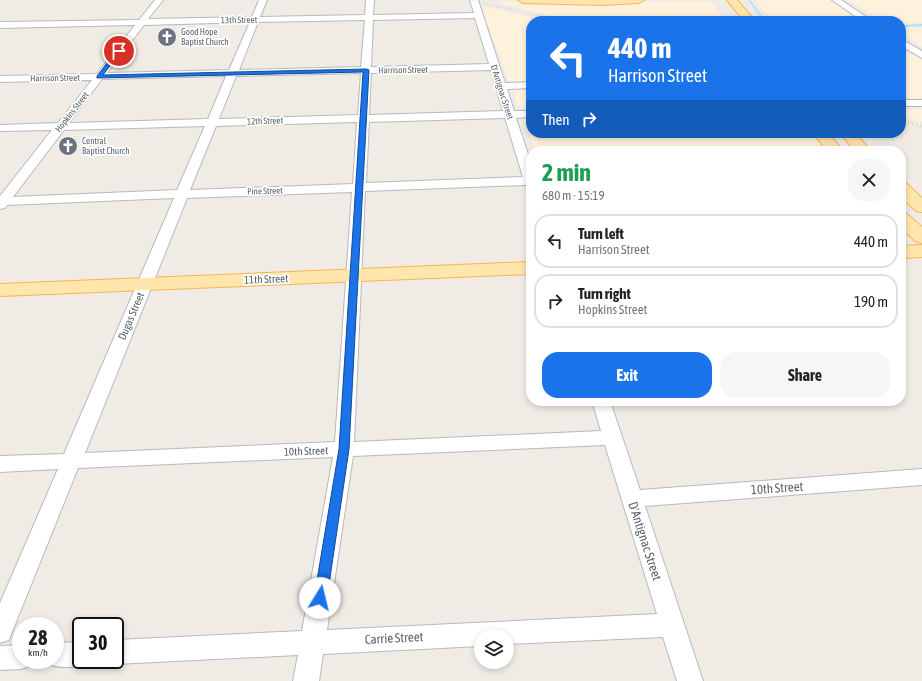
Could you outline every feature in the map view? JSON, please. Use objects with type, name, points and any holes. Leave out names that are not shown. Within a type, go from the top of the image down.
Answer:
[{"type":"main road","points":[[523,0],[602,2],[639,0]]},
{"type":"main road","points":[[732,0],[746,16]]},
{"type":"main road","points":[[824,138],[831,146]]},
{"type":"main road","points":[[851,138],[859,146]]},
{"type":"main road","points":[[906,193],[922,207]]},
{"type":"main road","points":[[906,223],[922,237]]},
{"type":"main road","points":[[906,252],[922,251]]},
{"type":"main road","name":"11th Street","points":[[0,290],[526,268]]},
{"type":"street","name":"Hopkins Street","points":[[1,202],[159,0]]},
{"type":"street","name":"Dugas Street","points":[[0,632],[263,0]]},
{"type":"street","points":[[306,681],[344,449],[370,0]]},
{"type":"street","name":"D'Antignac Street","points":[[474,0],[477,15],[526,167]]},
{"type":"street","points":[[836,0],[860,16]]},
{"type":"street","name":"13th Street","points":[[0,25],[477,15]]},
{"type":"street","points":[[906,45],[922,55]]},
{"type":"street","name":"Harrison Street","points":[[0,79],[494,67]]},
{"type":"street","points":[[500,86],[526,85]]},
{"type":"street","points":[[906,103],[922,103]]},
{"type":"street","name":"12th Street","points":[[0,128],[526,114]]},
{"type":"street","name":"Pine Street","points":[[1,202],[359,187],[526,182]]},
{"type":"street","name":"D'Antignac Street","points":[[602,406],[690,681]]},
{"type":"street","name":"10th Street","points":[[0,464],[612,438]]},
{"type":"street","name":"10th Street","points":[[632,499],[919,481]]},
{"type":"street","name":"Carrie Street","points":[[124,652],[672,625]]},
{"type":"street","points":[[0,658],[12,657]]},
{"type":"shaded area","points":[[755,0],[830,0],[855,16],[769,16]]},
{"type":"shaded area","points":[[848,0],[922,0],[922,22],[906,23],[906,16],[874,16]]},
{"type":"shaded area","points":[[502,1],[567,4],[701,1],[712,3],[721,16],[553,16],[499,3]]},
{"type":"shaded area","points":[[485,7],[526,16],[526,109],[519,107],[482,9]]},
{"type":"shaded area","points":[[906,28],[922,28],[922,47],[906,36]]},
{"type":"shaded area","points":[[906,50],[922,61],[922,98],[906,99]]},
{"type":"shaded area","points":[[922,109],[922,122],[906,117],[906,110]]},
{"type":"shaded area","points":[[523,119],[526,119],[526,127]]},
{"type":"shaded area","points":[[530,138],[816,138],[824,146],[533,146]]},
{"type":"waterway","points":[[749,0],[761,16]]},
{"type":"waterway","points":[[906,26],[922,25]]},
{"type":"railway","points":[[470,0],[539,16]]},
{"type":"railway","points":[[906,122],[922,127]]},
{"type":"place","name":"Good Hope Baptist Church","points":[[167,37]]},
{"type":"place","name":"Central Baptist Church","points":[[68,146]]},
{"type":"route","points":[[119,51],[99,77],[366,70],[344,449],[320,598]]}]
